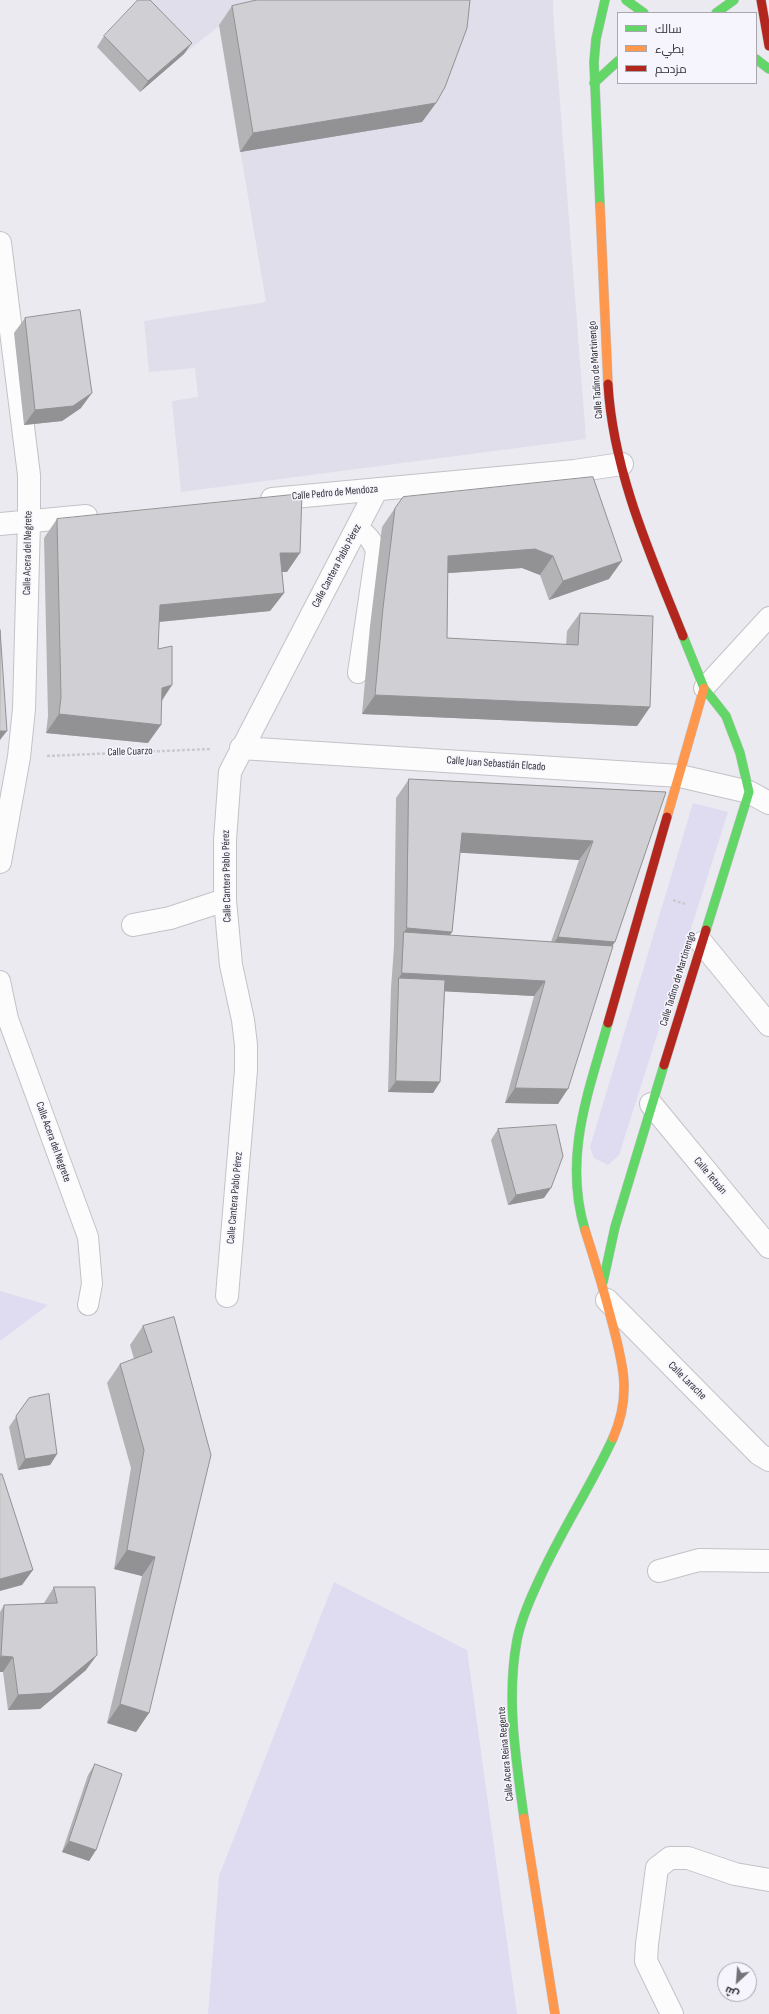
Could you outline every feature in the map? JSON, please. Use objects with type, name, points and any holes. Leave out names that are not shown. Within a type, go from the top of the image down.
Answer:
[{"type":"street","name":"Calle Tadino de Martinengo","points":[[605,0],[594,50],[594,83],[597,108],[596,132],[610,416],[634,507],[662,583],[704,688],[726,716],[740,753],[749,792],[651,1104],[617,1219],[605,1292]]},
{"type":"street","points":[[626,0],[643,12]]},
{"type":"street","points":[[717,12],[734,0]]},
{"type":"street","points":[[761,0],[769,46]]},
{"type":"street","points":[[757,60],[769,69]]},
{"type":"street","points":[[594,83],[617,62]]},
{"type":"street","name":"Calle Acera del Negrete","points":[[0,243],[28,475],[29,522],[24,709],[19,757],[0,862]]},
{"type":"street","name":"Calle Pedro de Mendoza","points":[[250,501],[574,471],[622,464]]},
{"type":"street","name":"Calle Cantera Pablo Pérez","points":[[227,1296],[246,1070],[246,1045],[243,1020],[232,965],[225,900],[225,840],[230,772],[241,748],[377,489]]},
{"type":"street","points":[[0,524],[108,514]]},
{"type":"street","name":"Calle Tadino de Martinengo","points":[[614,1439],[621,1418],[625,1397],[626,1374],[605,1292],[582,1217],[576,1184],[576,1150],[581,1117],[704,688]]},
{"type":"street","name":"Calle Juan Sebastián Elcado","points":[[241,748],[680,776],[749,792],[769,802]]},
{"type":"street","points":[[133,925],[170,918],[225,900]]},
{"type":"street","points":[[702,943],[769,1025]]},
{"type":"street","name":"Calle Tetuán","points":[[651,1104],[769,1247]]},
{"type":"street","name":"Calle Larache","points":[[605,1292],[759,1454],[769,1460]]},
{"type":"street","name":"Calle Acera Reina Regente","points":[[555,2014],[533,1886],[519,1778],[513,1723],[514,1669],[523,1618],[560,1537],[614,1439]]},
{"type":"street","points":[[660,1571],[699,1560],[769,1561]]},
{"type":"street","points":[[672,2014],[646,1961],[657,1868],[670,1858],[688,1858],[735,1874],[769,1880]]},
{"type":"lane","points":[[357,528],[366,533],[372,541],[376,551],[358,673]]},
{"type":"lane","points":[[704,688],[769,617]]},
{"type":"lane","name":"Calle Acera del Negrete","points":[[0,981],[8,1019],[88,1237],[92,1284],[88,1304]]},
{"type":"path","name":"Calle Cuarzo","points":[[19,757],[241,748]]},
{"type":"path","points":[[646,891],[711,912]]},
{"type":"shaded area","points":[[136,0],[553,0],[586,439],[181,492],[172,401],[198,397],[195,368],[149,372],[144,321],[266,302],[219,26],[184,54],[136,4]]},
{"type":"shaded area","points":[[693,803],[728,812],[619,1155],[608,1165],[594,1158],[590,1147]]},
{"type":"shaded area","points":[[0,1291],[48,1305],[0,1341]]},
{"type":"shaded area","points":[[334,1582],[467,1650],[517,2014],[208,2014],[219,1876]]},
{"type":"building","points":[[138,0],[150,0],[192,43],[148,81],[104,36]]},
{"type":"building","points":[[257,0],[470,0],[467,28],[445,87],[436,103],[253,133],[232,6]]},
{"type":"building","points":[[80,310],[92,393],[73,406],[35,410],[25,318]]},
{"type":"building","points":[[593,477],[622,561],[563,581],[553,556],[535,549],[448,556],[447,638],[578,645],[580,613],[653,616],[650,707],[375,695],[383,608],[395,508],[403,497]]},
{"type":"building","points":[[302,494],[300,553],[280,553],[284,593],[160,605],[158,649],[172,646],[172,685],[162,688],[161,725],[59,714],[61,697],[57,519]]},
{"type":"building","points":[[0,630],[7,731],[0,731]]},
{"type":"building","points":[[409,779],[666,792],[615,942],[558,937],[593,841],[462,833],[452,932],[407,928]]},
{"type":"building","points":[[404,932],[613,946],[568,1089],[515,1088],[545,981],[402,973]]},
{"type":"building","points":[[399,978],[445,980],[440,1082],[396,1081]]},
{"type":"building","points":[[556,1125],[563,1156],[551,1188],[516,1195],[498,1129]]},
{"type":"building","points":[[174,1317],[211,1455],[149,1713],[120,1704],[155,1557],[127,1550],[144,1450],[120,1364],[152,1352],[143,1326]]},
{"type":"building","points":[[49,1394],[57,1454],[25,1459],[16,1416],[29,1398]]},
{"type":"building","points":[[0,1474],[2,1474],[33,1570],[0,1579]]},
{"type":"building","points":[[54,1587],[95,1587],[97,1655],[51,1693],[18,1695],[13,1657],[1,1656],[4,1605],[57,1603]]},
{"type":"building","points":[[95,1764],[122,1774],[96,1850],[69,1841]]},
{"type":"traffic: fast","points":[[600,206],[594,62],[596,39],[605,0]]},
{"type":"traffic: fast","points":[[626,0],[643,12]]},
{"type":"traffic: fast","points":[[717,12],[734,0]]},
{"type":"traffic: fast","points":[[757,60],[769,69]]},
{"type":"traffic: fast","points":[[594,83],[617,62]]},
{"type":"traffic: fast","points":[[683,636],[704,688],[726,716],[740,753],[749,792],[706,930]]},
{"type":"traffic: fast","points":[[585,1230],[579,1203],[576,1177],[577,1151],[586,1100],[608,1023]]},
{"type":"traffic: fast","points":[[603,1282],[615,1227],[664,1065]]},
{"type":"traffic: fast","points":[[524,1818],[515,1751],[512,1707],[512,1684],[517,1640],[523,1617],[548,1562],[613,1438]]},
{"type":"traffic: slow","points":[[600,206],[608,384]]},
{"type":"traffic: slow","points":[[667,817],[704,688]]},
{"type":"traffic: slow","points":[[585,1230],[616,1337],[624,1380],[622,1408],[613,1438]]},
{"type":"traffic: slow","points":[[524,1818],[555,2014]]},
{"type":"traffic: jam","points":[[761,0],[769,46]]},
{"type":"traffic: jam","points":[[608,384],[611,417],[625,481],[658,575],[683,636]]},
{"type":"traffic: jam","points":[[608,1023],[667,817]]},
{"type":"traffic: jam","points":[[664,1065],[706,930]]}]
